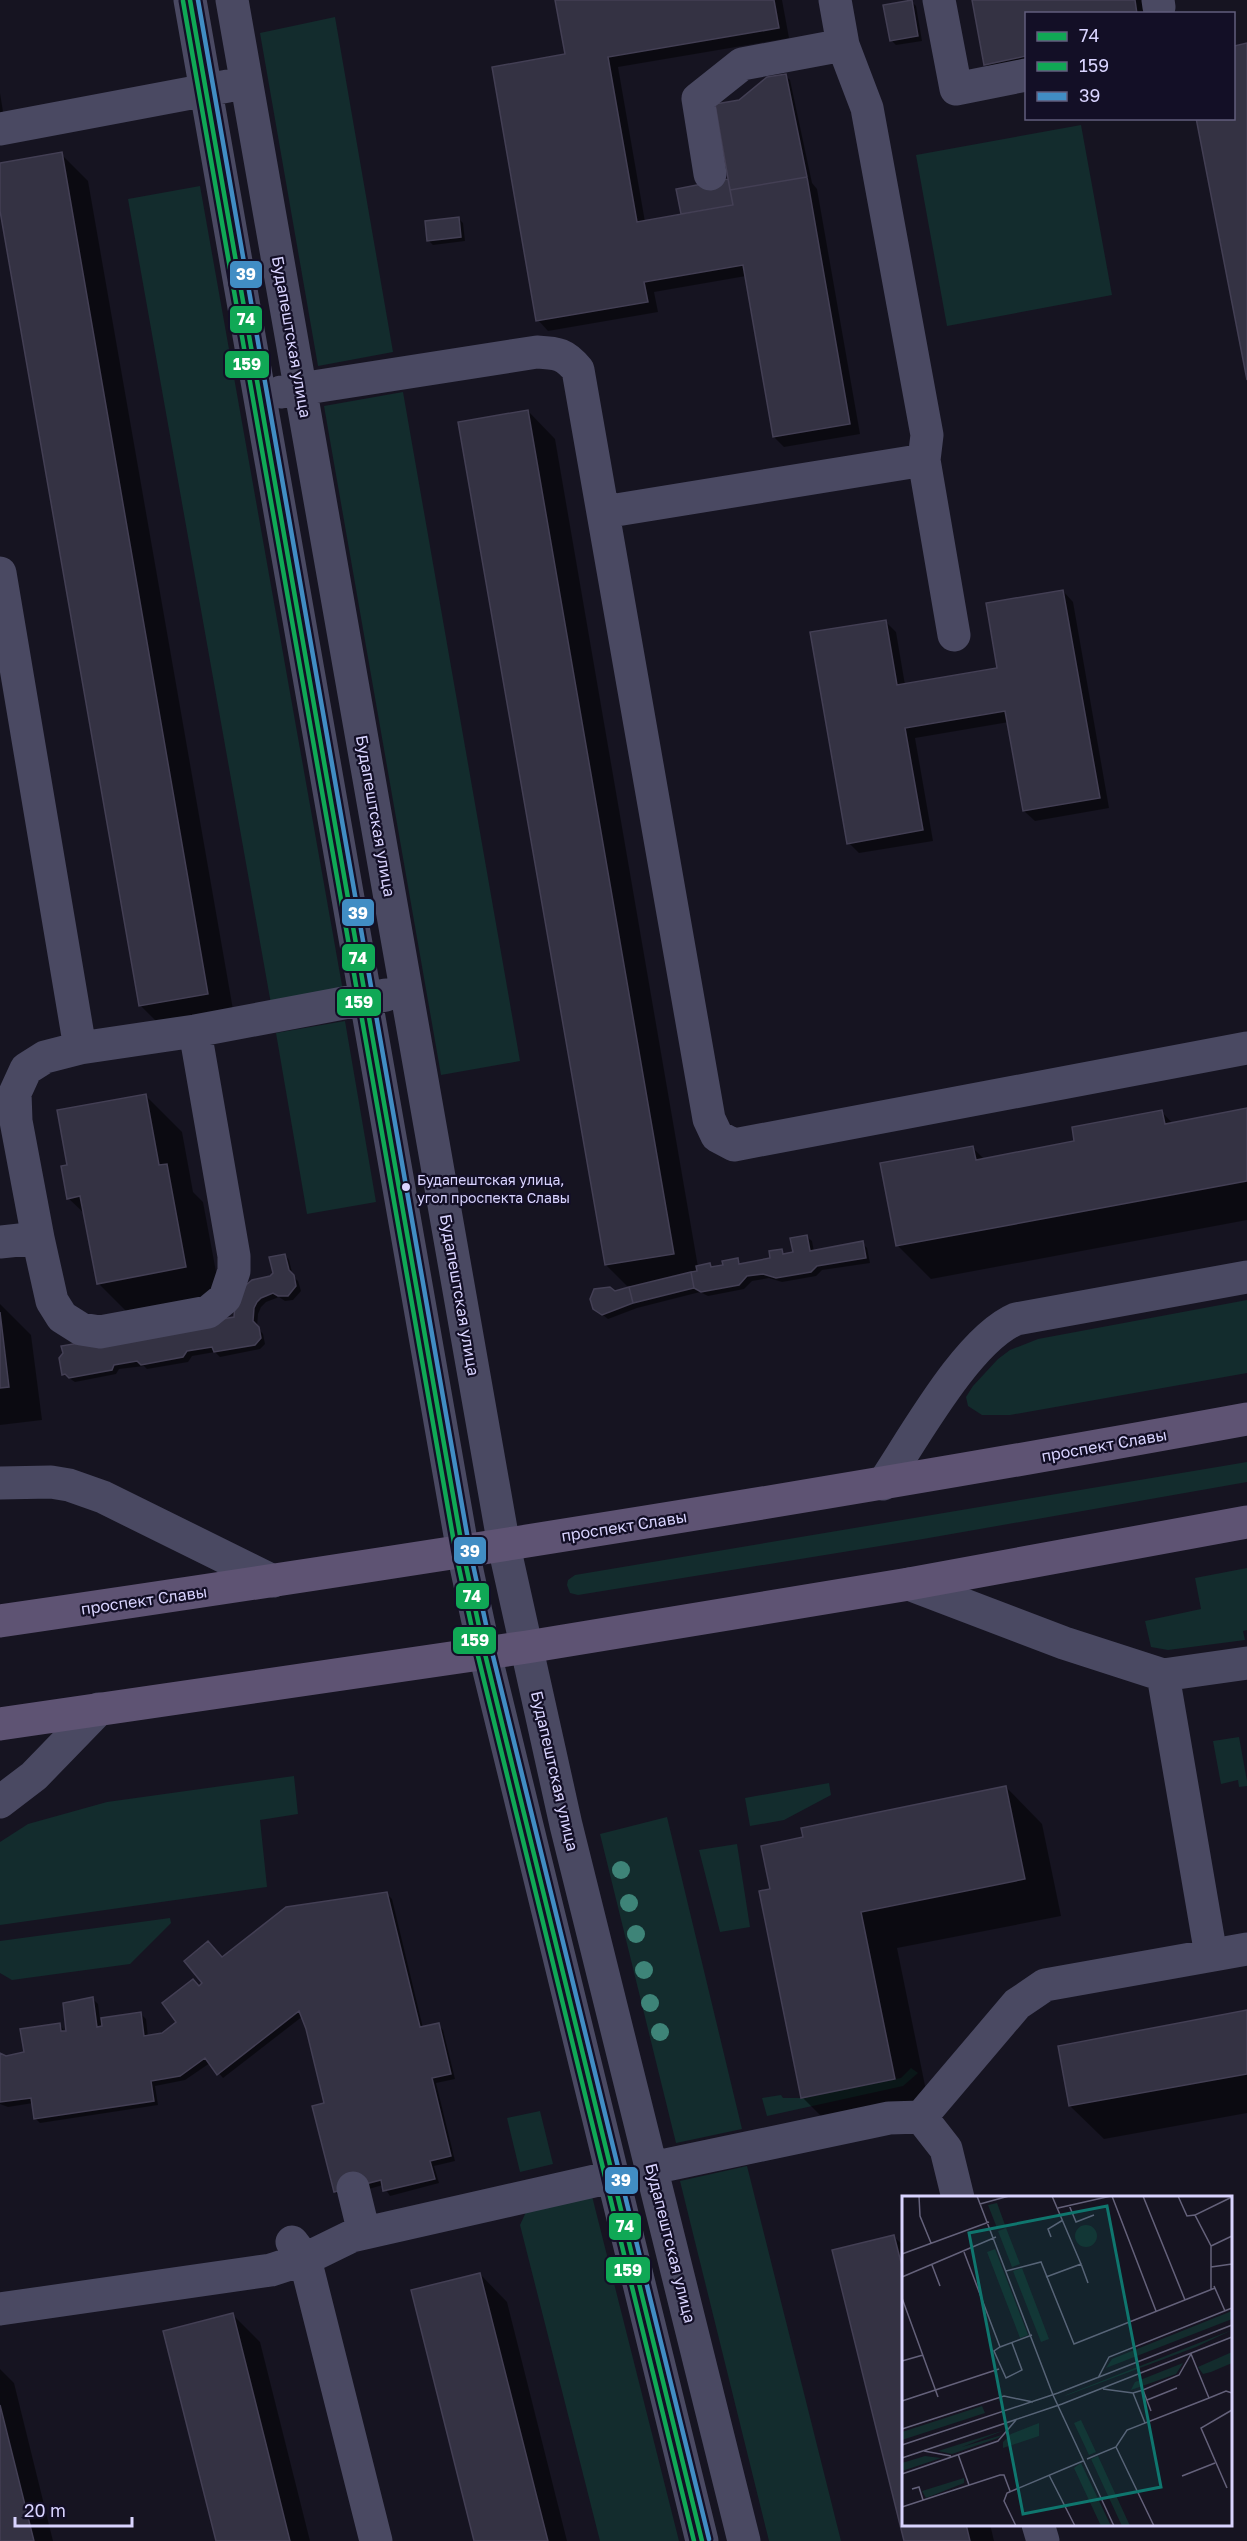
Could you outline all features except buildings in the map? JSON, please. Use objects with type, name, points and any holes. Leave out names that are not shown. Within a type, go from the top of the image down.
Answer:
[{"type":"main road","name":"проспект Славы","points":[[0,1622],[504,1546],[883,1484],[1247,1419]]},
{"type":"main road","points":[[0,1724],[485,1654],[909,1584],[1247,1522]]},
{"type":"street","points":[[190,0],[463,1552],[485,1654],[702,2541]]},
{"type":"street","name":"Будапештская улица","points":[[232,0],[504,1546],[565,1819],[744,2541]]},
{"type":"street","points":[[835,0],[843,45],[867,108],[927,435],[924,460],[954,635]]},
{"type":"street","points":[[939,0],[956,89],[1025,75]]},
{"type":"street","points":[[710,174],[699,99],[742,64],[843,45]]},
{"type":"street","points":[[0,129],[247,82]]},
{"type":"street","points":[[260,396],[537,352],[568,358],[579,370],[709,1119],[717,1136],[734,1145],[1247,1048]]},
{"type":"street","points":[[604,512],[924,460]]},
{"type":"street","points":[[0,573],[80,1048]]},
{"type":"street","points":[[195,1031],[234,1256],[234,1271],[225,1298],[208,1312],[100,1332],[81,1329],[62,1317],[52,1301],[38,1238],[16,1121],[15,1093],[26,1069],[45,1057],[80,1048],[195,1031],[407,992]]},
{"type":"street","points":[[0,1242],[38,1238]]},
{"type":"street","points":[[883,1484],[950,1384],[985,1339],[1002,1325],[1016,1319],[1247,1278]]},
{"type":"street","points":[[0,1483],[51,1482],[69,1485],[103,1497],[273,1581]]},
{"type":"street","points":[[909,1584],[1064,1643],[1163,1675],[1247,1663]]},
{"type":"street","points":[[1163,1675],[1212,1955]]},
{"type":"street","points":[[0,1802],[34,1776],[99,1709]]},
{"type":"street","points":[[652,2168],[889,2118],[921,2117],[1017,2004],[1045,1985],[1247,1949]]},
{"type":"street","points":[[921,2117],[946,2149],[958,2196]]},
{"type":"street","points":[[0,2309],[270,2270],[299,2251],[352,2236],[612,2177]]},
{"type":"street","points":[[353,2188],[364,2233]]},
{"type":"street","points":[[299,2251],[376,2541]]},
{"type":"street","points":[[1038,2526],[1042,2541]]},
{"type":"green space","points":[[335,17],[393,352],[318,366],[260,33]]},
{"type":"green space","points":[[1081,125],[1112,295],[947,326],[916,155]]},
{"type":"green space","points":[[200,186],[343,991],[271,1004],[128,199]]},
{"type":"green space","points":[[403,392],[520,1061],[441,1075],[324,406]]},
{"type":"green space","points":[[345,1021],[376,1202],[307,1214],[276,1033]]},
{"type":"green space","points":[[1247,1300],[1247,1373],[1010,1415],[982,1415],[968,1406],[966,1397],[973,1386],[998,1359],[1010,1350],[1038,1339]]},
{"type":"green space","points":[[1247,1462],[1247,1482],[923,1539],[578,1595],[570,1593],[567,1585],[568,1580],[575,1575]]},
{"type":"green space","points":[[1247,1568],[1247,1630],[1243,1631],[1245,1640],[1168,1650],[1151,1647],[1145,1621],[1201,1609],[1195,1578]]},
{"type":"green space","points":[[1239,1737],[1247,1786],[1239,1787],[1238,1780],[1221,1784],[1213,1741]]},
{"type":"green space","points":[[294,1776],[298,1814],[260,1820],[267,1887],[0,1925],[0,1842],[28,1824],[107,1802]]},
{"type":"green space","points":[[829,1783],[831,1795],[784,1820],[750,1826],[745,1798]]},
{"type":"green space","points":[[667,1817],[742,2129],[676,2143],[600,1834]]},
{"type":"green space","points":[[737,1844],[750,1927],[720,1932],[699,1850]]},
{"type":"green space","points":[[170,1918],[171,1923],[130,1964],[12,1980],[0,1973],[0,1941]]},
{"type":"green space","points":[[911,2068],[918,2073],[903,2086],[767,2116],[762,2098],[781,2095],[783,2098],[801,2098],[901,2078]]},
{"type":"green space","points":[[540,2111],[553,2164],[520,2172],[507,2118]]},
{"type":"green space","points":[[747,2166],[841,2541],[769,2541],[680,2181]]},
{"type":"green space","points":[[592,2196],[679,2541],[600,2541],[520,2225],[526,2212]]},
{"type":"transit line","name":"74","points":[[190,0],[463,1552],[485,1654],[702,2541]]},
{"type":"transit line","name":"39","points":[[198,0],[470,1551],[492,1652],[709,2539]]},
{"type":"transit line","name":"159","points":[[183,1],[456,1554],[478,1656],[694,2541]]},
{"type":"place","name":"Будапештская улица, угол проспекта Славы","points":[[406,1187]]}]
